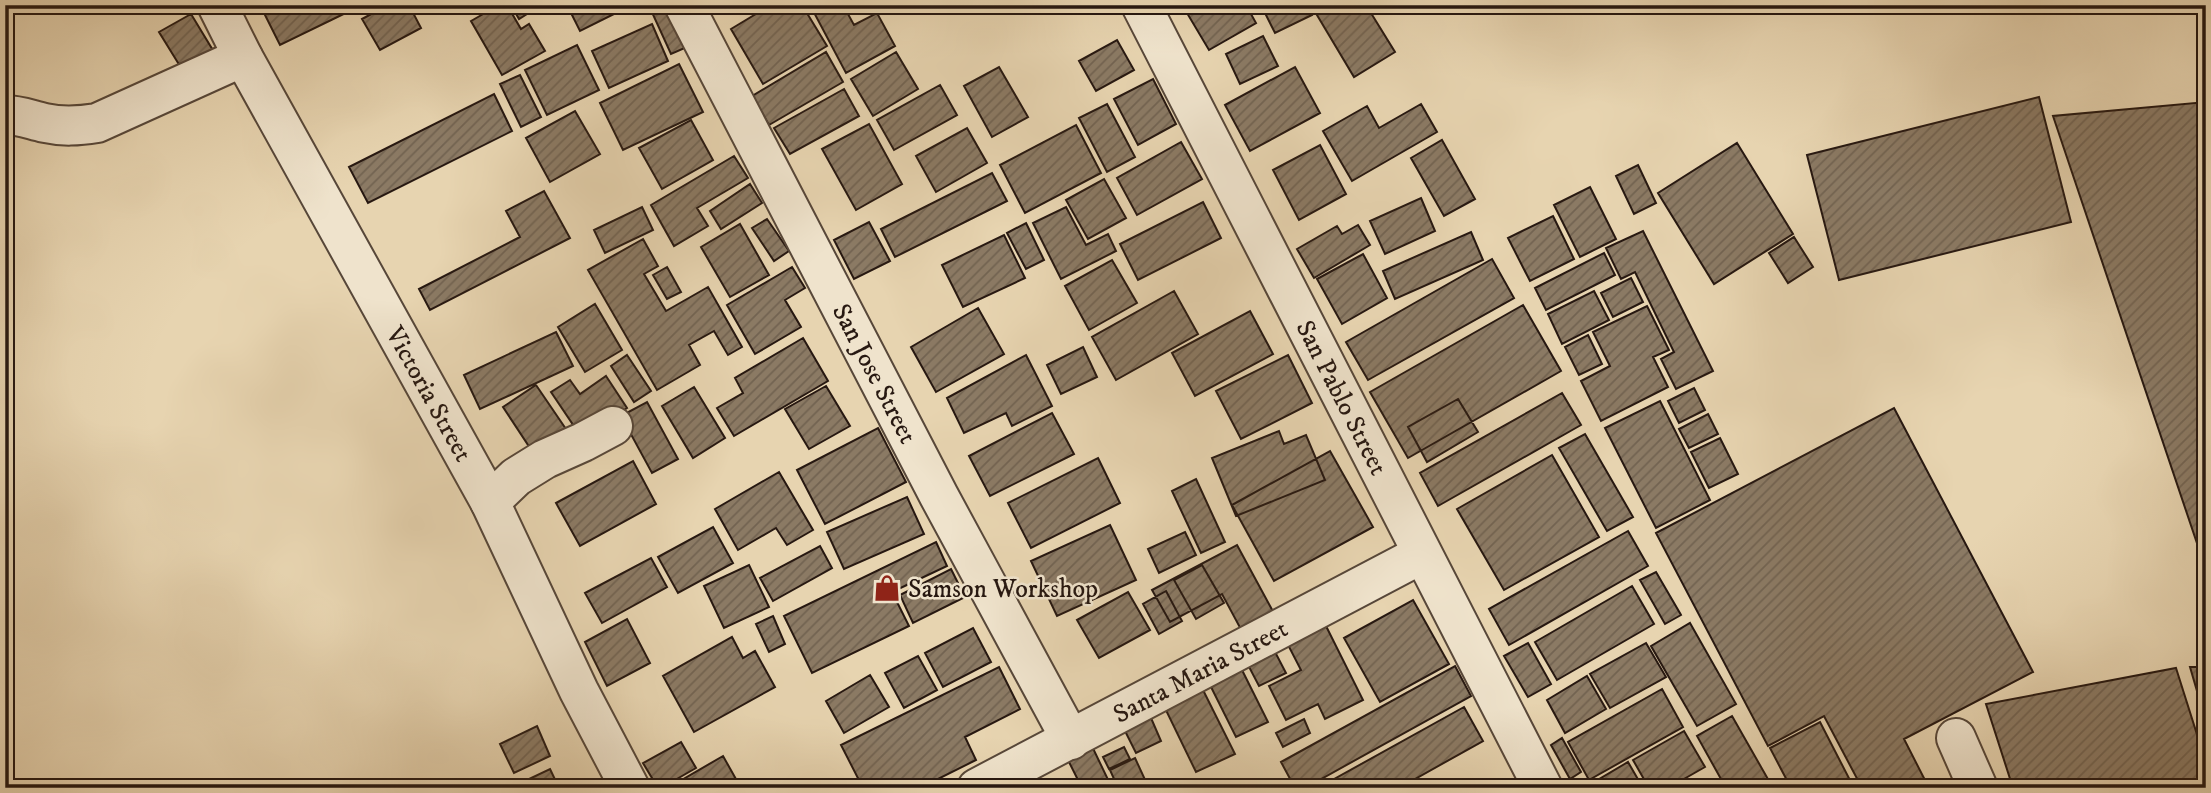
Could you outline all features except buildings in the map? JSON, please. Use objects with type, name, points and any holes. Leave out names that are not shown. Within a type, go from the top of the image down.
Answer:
[{"type":"street","name":"Victoria Street","points":[[217,5],[243,57],[490,502],[579,691],[630,788]]},
{"type":"street","name":"San Jose Street","points":[[684,5],[933,484],[1071,740]]},
{"type":"street","name":"San Pablo Street","points":[[1141,5],[1543,788]]},
{"type":"street","points":[[5,115],[17,115],[42,123],[71,127],[97,123],[243,57]]},
{"type":"street","points":[[490,502],[516,477],[545,459],[613,426]]},
{"type":"street","name":"Santa Maria Street","points":[[977,788],[1422,554]]},
{"type":"street","points":[[1956,738],[1978,788]]},
{"type":"place","name":"Samson Workshop","points":[[887,588]]}]
